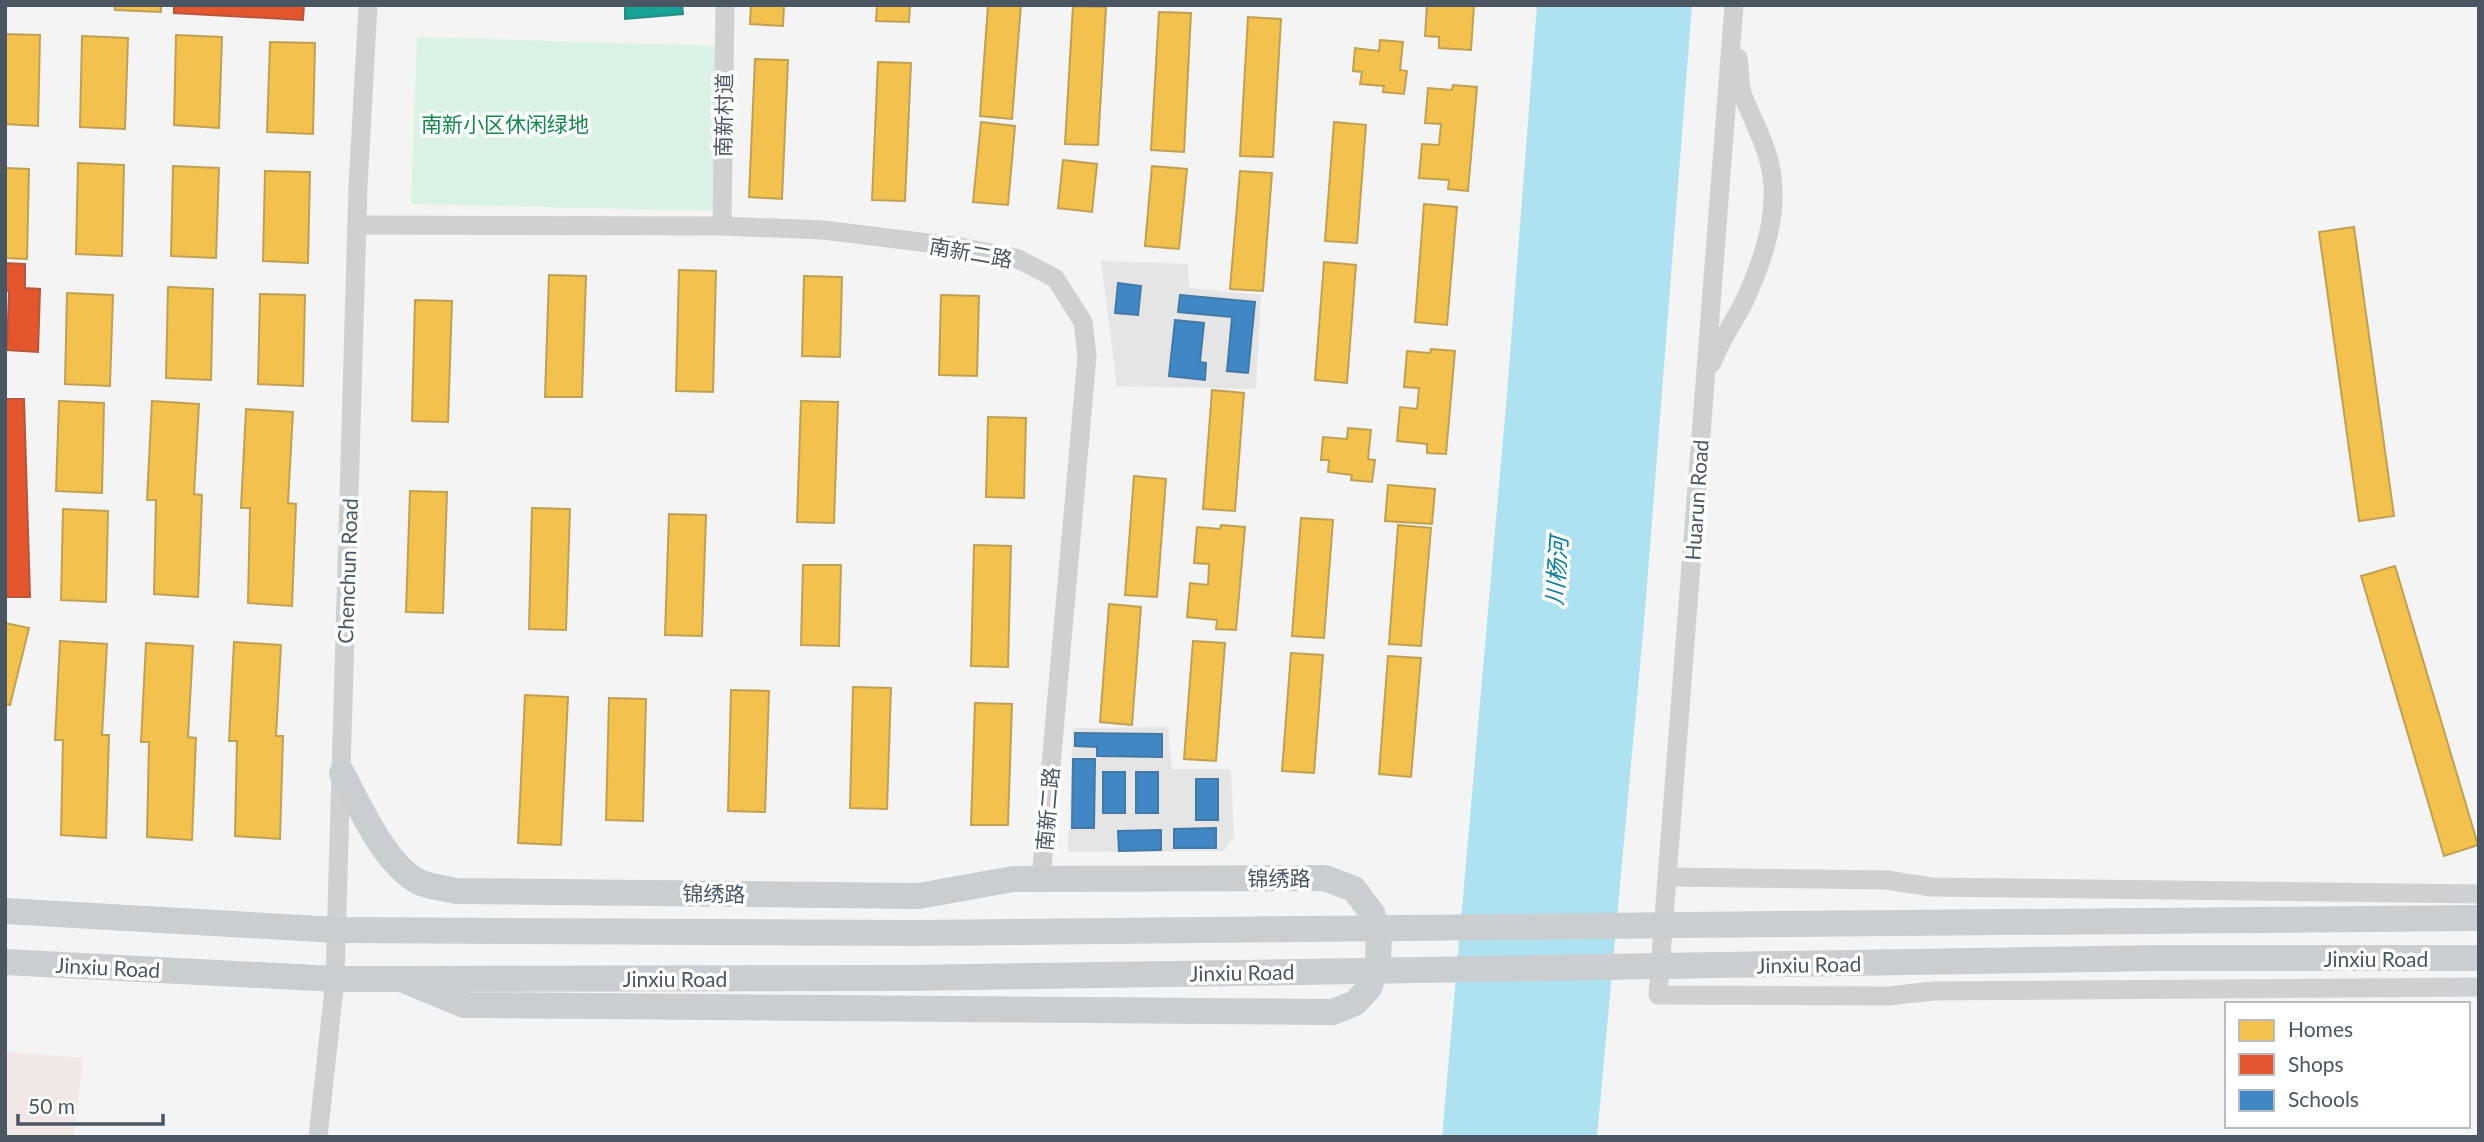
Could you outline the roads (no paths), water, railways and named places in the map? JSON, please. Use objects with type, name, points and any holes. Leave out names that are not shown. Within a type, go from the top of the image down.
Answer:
[{"type":"main road","name":"锦绣路","points":[[342,773],[375,835],[394,860],[419,882],[456,891],[919,896],[1013,879],[1325,878],[1354,889],[1372,913],[1379,934],[1378,962],[1369,988],[1355,1003],[1333,1012],[464,1005],[401,979]]},
{"type":"main road","name":"Jinxiu Road","points":[[5,912],[337,930],[914,933],[2479,918]]},
{"type":"main road","name":"Jinxiu Road","points":[[5,962],[335,979],[401,979],[908,978],[2161,958],[2479,958]]},
{"type":"street","name":"Chenchun Road","points":[[318,1137],[335,979],[357,225],[368,5]]},
{"type":"street","name":"南新村道","points":[[722,226],[725,5]]},
{"type":"street","name":"Huarun Road","points":[[1734,9],[1658,995],[1888,996],[1933,990],[2479,987]]},
{"type":"street","points":[[1705,384],[1717,348],[1742,306],[1763,255],[1773,192],[1772,175],[1762,133],[1742,93],[1734,9]]},
{"type":"street","name":"南新二路","points":[[357,225],[722,226],[823,230],[961,247],[1016,258],[1055,278],[1083,322],[1087,355],[1041,879]]},
{"type":"street","points":[[1668,877],[1887,880],[1931,887],[2479,894]]},
{"type":"water","name":"川杨河","points":[[1537,5],[1692,5],[1645,611],[1597,1137],[1442,1137],[1507,394]]},
{"type":"park label","name":"南新小区休闲绿地","points":[[505,123]]}]
